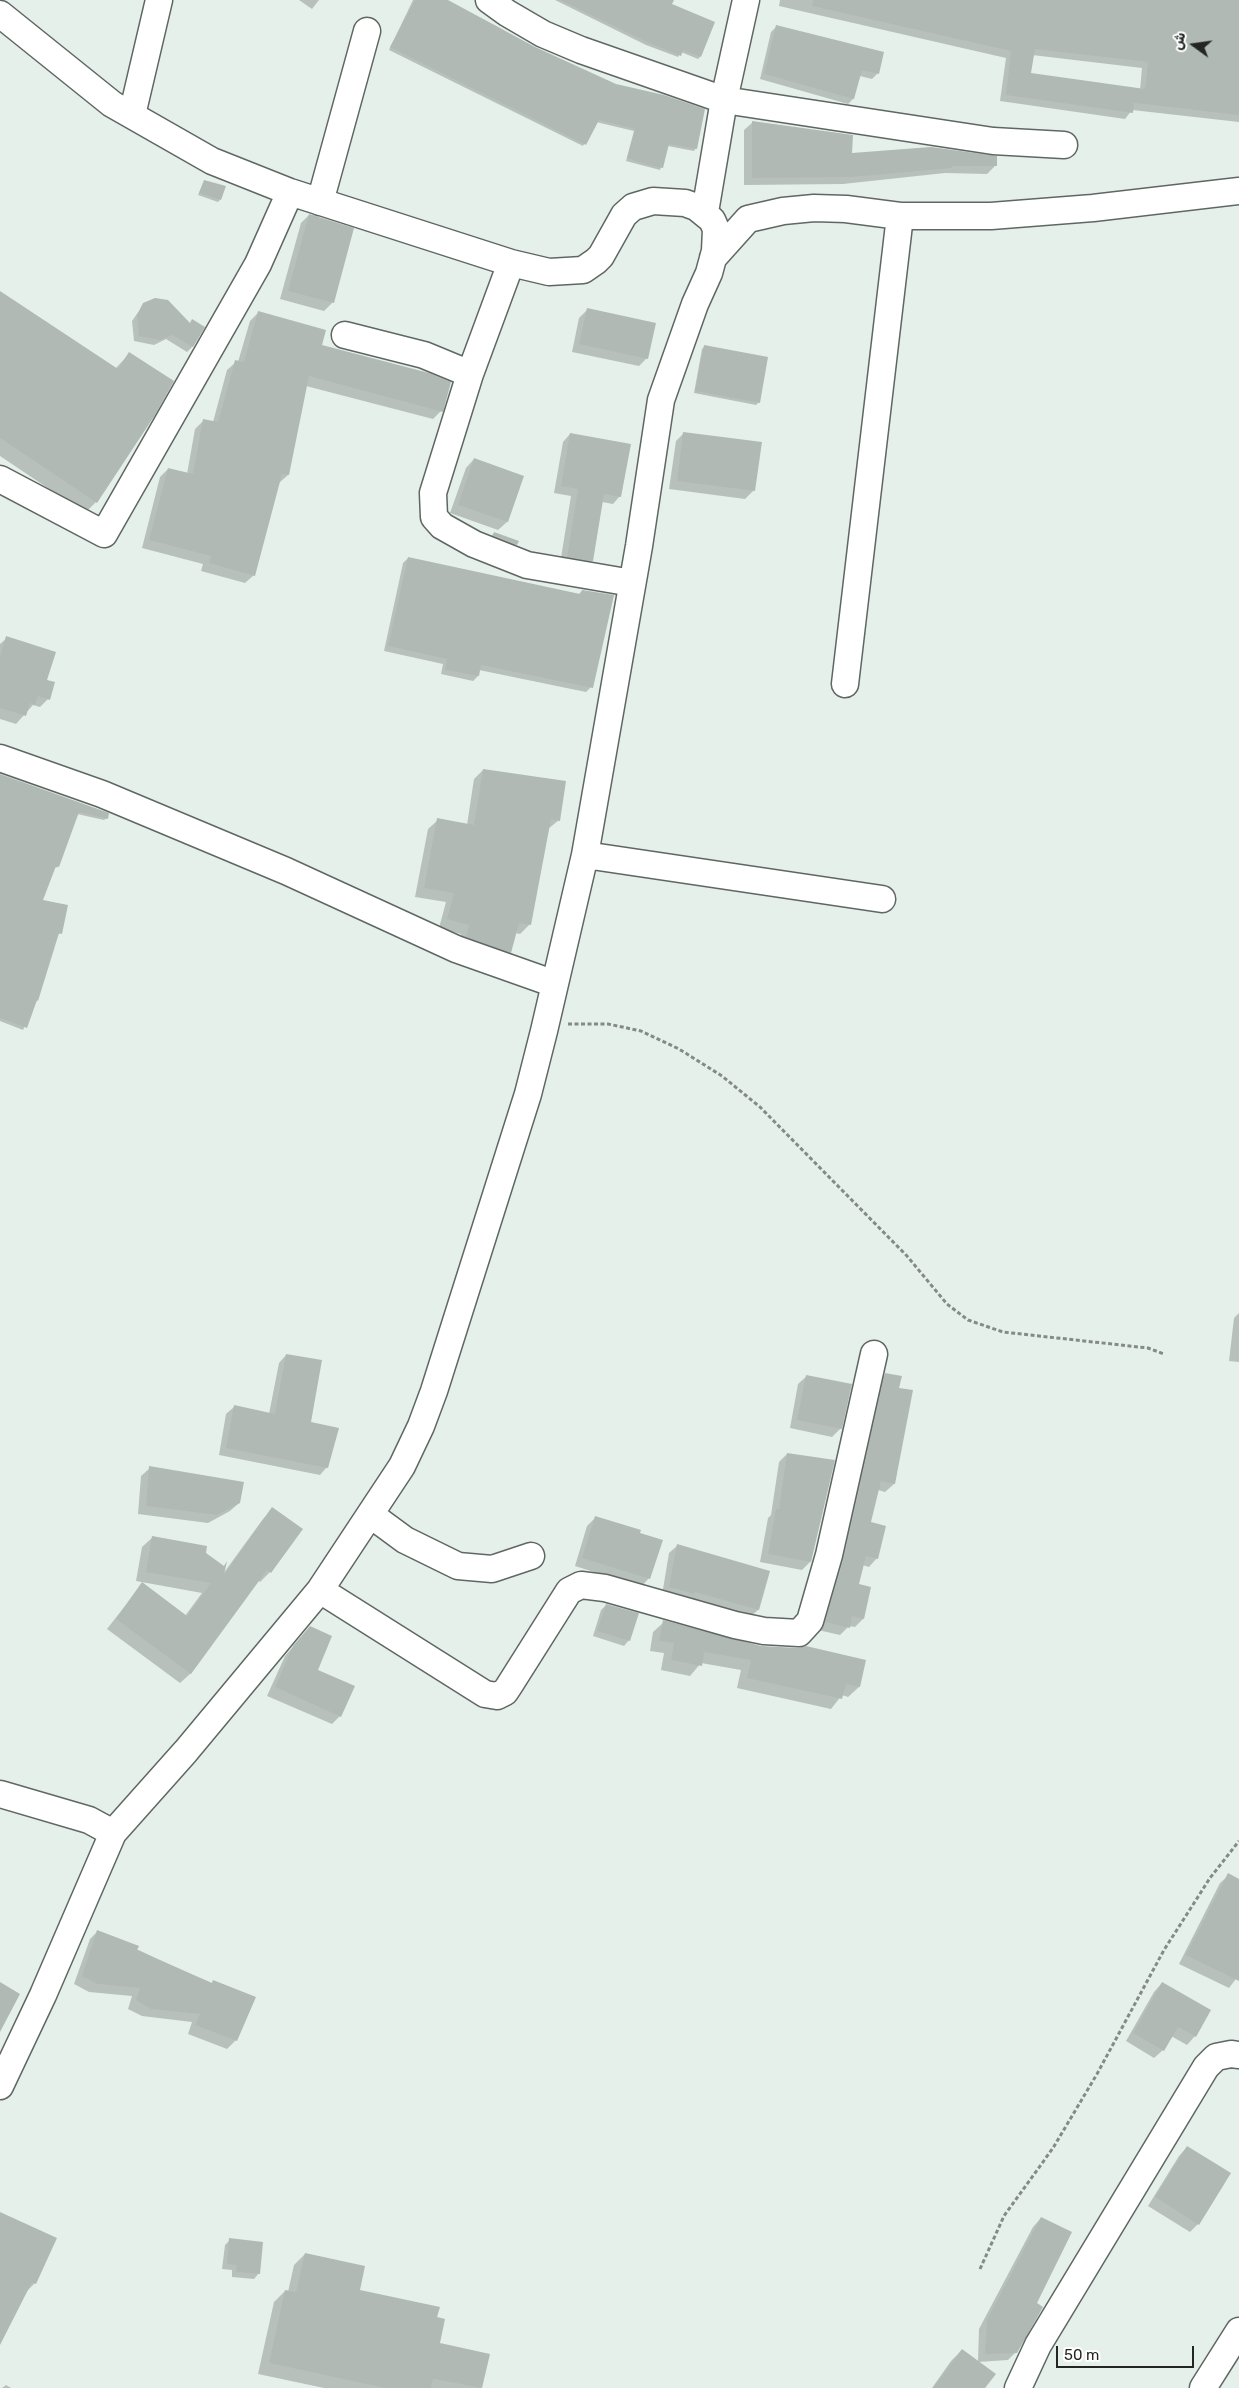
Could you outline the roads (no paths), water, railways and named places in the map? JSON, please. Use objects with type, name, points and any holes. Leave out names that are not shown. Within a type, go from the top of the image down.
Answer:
[{"type":"street","points":[[132,115],[159,0]]},
{"type":"street","points":[[489,0],[543,34],[581,50],[724,100],[994,141],[1064,145]]},
{"type":"street","points":[[704,212],[724,100],[746,0]]},
{"type":"street","points":[[0,14],[112,104],[212,161],[290,192],[511,263],[549,272],[583,270],[596,262],[624,215],[633,207],[653,201],[685,203],[704,212],[716,229],[713,258],[661,400],[632,583],[585,855],[544,1031],[528,1094],[434,1391],[402,1466],[320,1590],[186,1751],[113,1833],[43,1995],[0,2086]]},
{"type":"street","points":[[320,202],[367,31]]},
{"type":"street","points":[[713,258],[748,219],[766,214],[814,208],[846,209],[900,216],[991,216],[1239,191]]},
{"type":"street","points":[[0,480],[104,534],[258,264],[290,192]]},
{"type":"street","points":[[845,684],[900,216]]},
{"type":"street","points":[[511,263],[470,374],[433,493],[434,517],[442,526],[474,544],[527,565],[632,583]]},
{"type":"street","points":[[345,335],[424,355],[470,374]]},
{"type":"street","points":[[0,758],[102,794],[286,871],[456,949],[555,984]]},
{"type":"street","points":[[585,855],[882,899]]},
{"type":"street","points":[[320,1590],[485,1694],[497,1696],[505,1692],[569,1591],[581,1585],[605,1588],[735,1625],[764,1631],[799,1633],[804,1630],[810,1621],[829,1555],[874,1354]]},
{"type":"street","points":[[371,1515],[405,1540],[458,1566],[492,1569],[531,1556]]},
{"type":"street","points":[[0,1794],[80,1817],[113,1833]]},
{"type":"street","points":[[1018,2388],[1038,2345],[1206,2067],[1216,2057],[1231,2054],[1239,2055]]},
{"type":"street","points":[[1203,2388],[1239,2331]]}]
